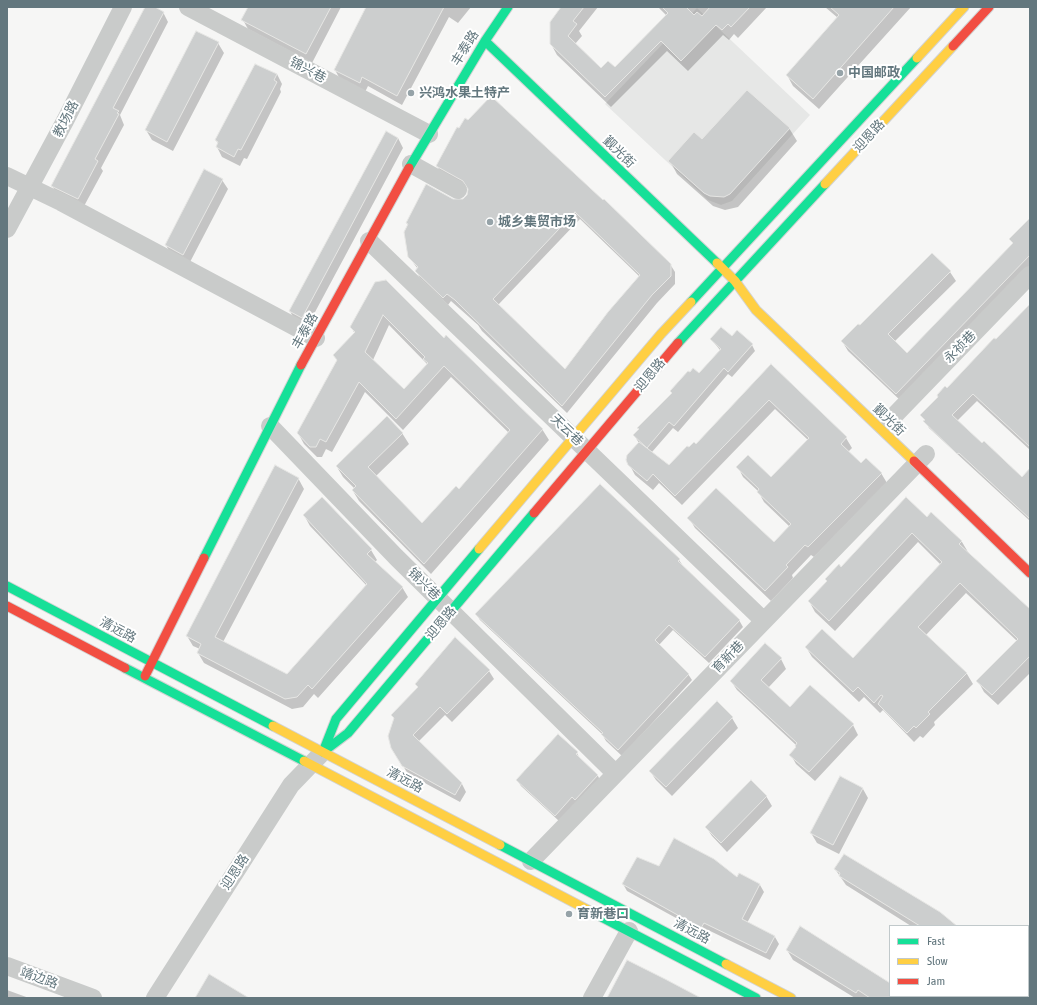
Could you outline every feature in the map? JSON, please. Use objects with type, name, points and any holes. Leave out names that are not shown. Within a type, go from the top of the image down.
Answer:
[{"type":"street","name":"教场路","points":[[7,230],[123,7]]},
{"type":"street","name":"锦兴巷","points":[[188,7],[429,134]]},
{"type":"street","name":"丰泰路","points":[[144,678],[270,426],[316,338],[411,164],[485,41],[508,7]]},
{"type":"street","name":"迎恩路","points":[[317,758],[336,719],[661,334],[964,7]]},
{"type":"street","name":"迎恩路","points":[[155,998],[291,785],[317,758],[348,733],[675,346],[988,7]]},
{"type":"street","name":"觐光街","points":[[485,41],[722,269],[735,281],[759,296]]},
{"type":"street","points":[[411,164],[458,190]]},
{"type":"street","points":[[7,176],[316,338]]},
{"type":"street","name":"天云巷","points":[[369,241],[764,621]]},
{"type":"street","name":"永祯巷","points":[[890,419],[1030,275]]},
{"type":"street","name":"觐光街","points":[[735,281],[756,310],[924,457],[1030,574]]},
{"type":"street","name":"锦兴巷","points":[[270,426],[438,598],[615,773]]},
{"type":"street","name":"育新巷","points":[[531,861],[924,457]]},
{"type":"street","name":"清远路","points":[[7,586],[152,663],[317,758],[629,932],[756,998]]},
{"type":"street","name":"清远路","points":[[7,606],[144,678],[317,758],[531,861],[791,998]]},
{"type":"street","points":[[592,998],[629,932]]},
{"type":"street","name":"靖边路","points":[[7,966],[93,998]]},
{"type":"shaded area","points":[[697,8],[810,115],[732,201],[721,205],[708,200],[605,104]]},
{"type":"building","points":[[145,7],[155,7],[164,12],[113,108],[119,111],[117,113],[119,114],[95,159],[98,161],[78,199],[51,186]]},
{"type":"building","points":[[248,7],[331,7],[306,54],[241,20]]},
{"type":"building","points":[[366,7],[444,7],[397,96],[362,77],[360,83],[334,70]]},
{"type":"building","points":[[561,7],[584,7],[573,21],[577,24],[568,36],[601,68],[608,61],[615,67],[668,13],[662,7],[686,7],[694,15],[697,12],[702,16],[710,7],[750,7],[731,27],[728,24],[722,30],[716,25],[681,61],[661,41],[605,97],[550,44],[550,22]]},
{"type":"building","points":[[830,7],[894,7],[813,99],[786,75],[839,15]]},
{"type":"building","points":[[196,31],[219,42],[167,142],[145,130]]},
{"type":"building","points":[[255,64],[277,74],[274,80],[277,82],[241,150],[238,149],[234,157],[216,147],[218,142],[215,140]]},
{"type":"building","points":[[747,90],[790,128],[730,194],[724,197],[710,196],[704,193],[668,161],[694,132],[702,139]]},
{"type":"building","points":[[491,96],[603,200],[604,199],[671,264],[671,276],[652,295],[562,406],[455,300],[447,294],[443,298],[415,271],[418,267],[408,257],[404,232],[408,224],[406,223],[426,184],[453,199],[463,199],[467,195],[468,189],[463,181],[436,166],[457,127],[459,128],[465,118],[468,120]],"holes":[[[575,212],[640,275],[608,312],[565,369],[493,299]]]},
{"type":"building","points":[[386,131],[398,138],[302,318],[289,311]]},
{"type":"building","points":[[204,169],[223,179],[183,255],[165,245]]},
{"type":"building","points":[[1030,218],[1030,255],[896,394],[841,341],[858,324],[860,325],[932,253],[951,271],[888,334],[907,353],[1013,243],[1009,239]]},
{"type":"building","points":[[386,280],[444,338],[446,335],[543,429],[424,564],[352,490],[356,486],[336,466],[387,416],[403,433],[368,467],[422,523],[456,486],[459,489],[510,430],[444,366],[396,419],[359,382],[326,442],[320,439],[316,447],[310,447],[297,433],[337,360],[333,355],[355,332],[350,327],[375,282]],"holes":[[[383,315],[425,357],[423,359],[428,363],[404,389],[365,352]]]},
{"type":"building","points":[[1030,304],[1030,447],[973,394],[952,415],[982,443],[984,441],[1022,477],[1030,468],[1030,519],[959,453],[957,454],[923,421],[925,420],[920,415],[938,397],[937,395],[945,386],[947,388],[994,338],[996,339]]},
{"type":"building","points":[[721,327],[732,336],[737,330],[753,344],[728,372],[724,368],[674,426],[669,422],[647,448],[633,435],[639,429],[637,428],[672,393],[670,391],[688,371],[690,372],[693,368],[699,373],[721,349],[710,339]]},
{"type":"building","points":[[771,364],[847,437],[841,444],[861,463],[866,458],[882,473],[808,547],[805,545],[786,565],[788,567],[765,591],[687,518],[716,488],[774,542],[791,524],[757,492],[759,489],[736,467],[748,455],[771,477],[809,438],[769,400],[675,496],[653,474],[647,481],[628,465],[626,460],[627,455],[639,442],[669,465],[687,446],[689,447],[694,442],[696,444]]},
{"type":"building","points":[[275,465],[299,478],[215,637],[287,674],[367,584],[303,515],[322,497],[372,549],[367,554],[403,587],[312,689],[308,685],[297,697],[285,699],[197,653],[201,644],[186,636]]},
{"type":"building","points":[[600,484],[680,559],[678,561],[740,620],[705,657],[669,625],[655,640],[689,674],[618,750],[601,734],[603,733],[475,614]]},
{"type":"building","points":[[906,497],[927,517],[931,512],[962,541],[959,544],[1030,609],[1030,656],[992,695],[976,681],[1018,639],[960,583],[918,627],[967,673],[928,712],[930,714],[916,728],[914,726],[907,733],[878,704],[883,696],[881,695],[874,703],[858,687],[853,692],[805,647],[822,629],[853,658],[942,562],[912,533],[829,621],[808,601],[827,581],[825,579],[839,564],[841,567]]},
{"type":"building","points":[[455,637],[490,670],[447,714],[440,707],[413,735],[462,783],[455,795],[402,766],[391,748],[388,736],[394,718],[391,715],[418,687],[415,684]]},
{"type":"building","points":[[765,643],[782,658],[761,680],[790,707],[810,685],[854,724],[809,772],[789,755],[796,747],[795,746],[797,743],[730,681]]},
{"type":"building","points":[[717,701],[733,717],[666,787],[649,771]]},
{"type":"building","points":[[558,734],[578,752],[576,754],[598,775],[575,800],[572,797],[555,816],[516,780]]},
{"type":"building","points":[[840,776],[863,788],[833,845],[810,833]]},
{"type":"building","points":[[751,780],[767,796],[721,843],[705,827]]},
{"type":"building","points":[[674,838],[714,859],[737,877],[739,873],[760,884],[742,919],[775,936],[766,953],[704,923],[701,928],[622,884],[637,857],[659,866]]},
{"type":"building","points":[[844,854],[940,912],[956,925],[918,925],[839,876],[840,873],[834,869]]},
{"type":"building","points":[[800,926],[889,982],[890,998],[870,998],[858,990],[856,993],[786,950]]},
{"type":"building","points":[[627,960],[665,979],[701,998],[607,998]]},
{"type":"building","points":[[209,974],[249,998],[195,998]]},
{"type":"traffic: fast","points":[[409,168],[485,41],[508,7]]},
{"type":"traffic: fast","points":[[485,41],[717,263]]},
{"type":"traffic: fast","points":[[691,302],[917,58]]},
{"type":"traffic: fast","points":[[678,343],[825,184]]},
{"type":"traffic: fast","points":[[204,558],[301,365]]},
{"type":"traffic: fast","points":[[323,752],[348,733],[534,513]]},
{"type":"traffic: fast","points":[[323,752],[336,719],[479,549]]},
{"type":"traffic: fast","points":[[7,586],[273,726]]},
{"type":"traffic: fast","points":[[125,668],[304,761]]},
{"type":"traffic: fast","points":[[500,845],[726,964]]},
{"type":"traffic: fast","points":[[588,910],[756,998]]},
{"type":"traffic: slow","points":[[917,58],[964,7]]},
{"type":"traffic: slow","points":[[825,184],[953,46]]},
{"type":"traffic: slow","points":[[717,263],[735,281],[756,310],[914,461]]},
{"type":"traffic: slow","points":[[479,549],[661,334],[691,302]]},
{"type":"traffic: slow","points":[[273,726],[500,845]]},
{"type":"traffic: slow","points":[[304,761],[588,910]]},
{"type":"traffic: slow","points":[[726,964],[791,998]]},
{"type":"traffic: jam","points":[[953,46],[989,7]]},
{"type":"traffic: jam","points":[[301,365],[409,168]]},
{"type":"traffic: jam","points":[[534,513],[678,343]]},
{"type":"traffic: jam","points":[[914,461],[1030,573]]},
{"type":"traffic: jam","points":[[145,676],[204,558]]},
{"type":"traffic: jam","points":[[7,606],[125,668]]},
{"type":"place","name":"中国邮政","points":[[840,73]]},
{"type":"place","name":"兴鸿水果土特产","points":[[411,93]]},
{"type":"place","name":"城乡集贸市场","points":[[490,222]]},
{"type":"place","name":"育新巷口","points":[[569,914]]}]
